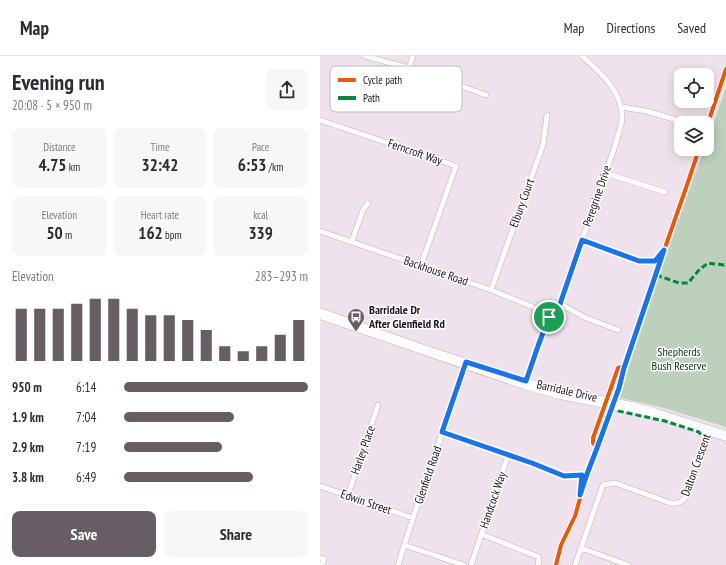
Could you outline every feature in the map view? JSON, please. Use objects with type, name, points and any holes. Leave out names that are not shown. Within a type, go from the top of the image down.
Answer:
[{"type":"street","points":[[365,56],[402,66]]},
{"type":"street","points":[[410,66],[413,56]]},
{"type":"street","name":"Peregrine Drive","points":[[525,384],[549,317],[560,304],[615,146],[622,120],[621,107],[615,90],[582,56]]},
{"type":"street","points":[[462,87],[486,95]]},
{"type":"street","points":[[621,107],[646,111],[674,119]]},
{"type":"street","name":"Elbury Court","points":[[491,290],[543,145],[547,115]]},
{"type":"street","name":"Ferncroft Way","points":[[320,120],[456,166],[421,265]]},
{"type":"street","points":[[605,173],[665,192]]},
{"type":"street","points":[[352,241],[363,210],[368,203]]},
{"type":"street","name":"Backhouse Road","points":[[320,230],[491,290],[538,309],[549,317]]},
{"type":"street","points":[[582,240],[639,261]]},
{"type":"street","points":[[560,304],[586,318],[618,330]]},
{"type":"street","name":"Barridale Drive","points":[[320,311],[466,364]]},
{"type":"street","name":"Barridale Drive","points":[[320,316],[525,384],[638,407],[669,415],[726,438]]},
{"type":"street","name":"Glenfield Road","points":[[398,565],[466,364]]},
{"type":"street","name":"Harley Place","points":[[348,495],[378,405]]},
{"type":"street","name":"Barridale Drive","points":[[709,430],[726,434]]},
{"type":"street","name":"Dalton Crescent","points":[[576,565],[603,485],[614,483],[670,503],[676,504],[681,502],[688,494],[709,430]]},
{"type":"street","name":"Handcock Way","points":[[442,432],[508,455],[471,565]]},
{"type":"street","points":[[508,455],[564,476]]},
{"type":"street","name":"Edwin Street","points":[[320,486],[413,518]]},
{"type":"street","points":[[481,534],[539,557],[538,565]]},
{"type":"street","points":[[404,545],[464,565]]},
{"type":"street","points":[[581,548],[628,565]]},
{"type":"street","points":[[320,558],[324,559],[322,565]]},
{"type":"green space","name":"Shepherds Bush Reserve","points":[[726,88],[726,427],[664,408],[620,397],[635,344],[702,156],[714,156],[714,121]]},
{"type":"marked path","points":[[656,275],[679,283],[688,283],[699,270],[708,263],[726,264]]},
{"type":"marked path","points":[[609,409],[665,421],[699,432],[701,435]]},
{"type":"cycle path","points":[[710,116],[726,69]]},
{"type":"cycle path","points":[[556,565],[561,545],[575,516],[587,474],[608,419],[697,156]]},
{"type":"cycle path","points":[[597,448],[593,443],[593,438],[618,368],[621,367]]},
{"type":"place","name":"Barridale Dr After Glenfield Rd","points":[[356,332]]},
{"type":"route","points":[[582,240],[639,261],[655,261],[664,250],[624,368],[619,388],[580,495],[582,475],[564,476],[532,463],[442,432],[466,362],[526,381],[549,317],[560,304],[582,240]]}]
